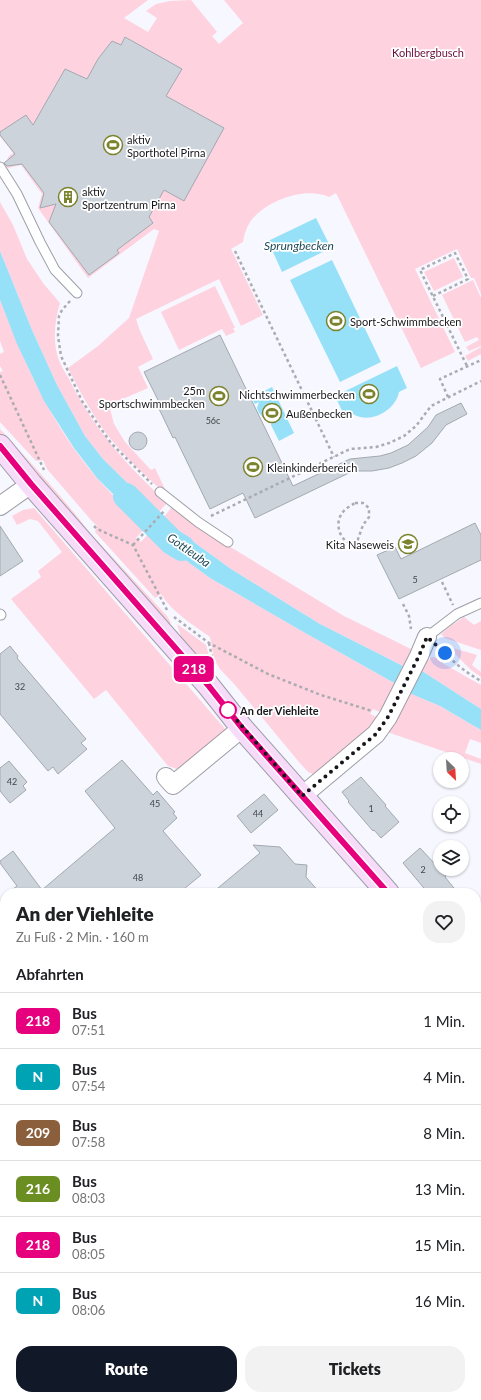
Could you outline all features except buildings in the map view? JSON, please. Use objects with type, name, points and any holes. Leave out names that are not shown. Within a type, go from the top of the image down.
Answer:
[{"type":"main road","points":[[0,446],[39,480],[202,680],[302,796],[378,888]]},
{"type":"street","points":[[0,506],[39,480]]},
{"type":"street","points":[[302,796],[376,734],[419,656],[419,633]]},
{"type":"street","points":[[166,777],[173,785],[242,728]]},
{"type":"lane","points":[[0,168],[17,194],[55,270],[77,293]]},
{"type":"lane","points":[[160,492],[198,522],[228,542]]},
{"type":"lane","points":[[419,633],[481,603]]},
{"type":"path","points":[[236,251],[334,457]]},
{"type":"path","points":[[432,296],[468,279],[455,253],[420,270],[432,296],[467,366]]},
{"type":"path","points":[[77,293],[67,306],[64,307],[59,316],[58,336],[61,356],[82,401],[107,438],[160,492]]},
{"type":"path","points":[[448,397],[440,379],[481,360]]},
{"type":"path","points":[[0,375],[39,480]]},
{"type":"path","points":[[198,522],[350,449],[376,447],[404,436],[416,426],[431,406],[481,381]]},
{"type":"path","points":[[355,503],[363,503],[369,508],[369,517],[363,525],[357,542],[353,544],[347,542],[341,536],[338,528],[340,516],[348,506],[355,503]]},
{"type":"path","points":[[133,545],[169,505]]},
{"type":"path","points":[[93,526],[133,545],[169,613],[209,643],[268,674],[321,695],[391,709]]},
{"type":"path","points":[[442,582],[457,614]]},
{"type":"path","points":[[403,604],[419,633],[438,646],[451,660],[481,681]]},
{"type":"green space","name":"Kohlbergbusch","points":[[0,0],[148,0],[124,18],[148,32],[157,18],[146,11],[156,4],[170,1],[191,0],[217,32],[212,36],[219,44],[243,23],[224,0],[481,0],[481,294],[474,278],[471,278],[457,249],[415,269],[455,352],[421,368],[336,193],[329,197],[309,193],[275,202],[257,214],[247,227],[243,242],[231,249],[263,315],[241,326],[219,279],[136,319],[153,359],[138,367],[148,388],[109,405],[114,424],[125,442],[151,470],[155,468],[165,489],[162,491],[127,457],[104,430],[85,401],[68,368],[98,346],[129,318],[159,231],[154,229],[88,278],[38,208],[42,194],[21,165],[8,168],[6,166],[8,157],[13,153],[0,136]]},
{"type":"green space","points":[[0,202],[13,225],[27,259],[43,283],[60,303],[56,322],[55,342],[62,367],[89,415],[100,431],[138,475],[167,503],[158,513],[103,459],[85,436],[57,385],[32,330],[0,251]]},
{"type":"green space","points":[[454,258],[463,277],[434,291],[424,272]]},
{"type":"green space","points":[[473,280],[481,298],[481,346],[469,351],[466,347],[479,340],[477,337],[465,342],[442,295]]},
{"type":"green space","points":[[215,286],[235,328],[233,328],[235,332],[226,336],[222,329],[179,350],[161,312]]},
{"type":"green space","points":[[0,300],[29,370],[66,437],[97,478],[146,527],[136,538],[141,542],[150,532],[166,546],[210,578],[396,684],[380,712],[373,709],[370,714],[379,718],[372,728],[317,776],[308,772],[220,669],[214,659],[210,637],[177,613],[161,594],[155,598],[95,532],[97,526],[47,469],[43,460],[36,461],[0,422],[0,372],[3,371],[0,366],[0,354],[4,352],[0,341]]},
{"type":"green space","points":[[481,347],[481,354],[468,361],[465,356]]},
{"type":"green space","points":[[0,429],[58,493],[90,533],[167,616],[171,623],[166,627],[0,434]]},
{"type":"green space","points":[[172,507],[194,525],[344,616],[413,650],[405,667],[320,624],[231,569],[162,519]]},
{"type":"green space","points":[[34,508],[226,730],[192,760],[177,769],[168,766],[106,690],[94,699],[11,599],[41,577],[38,571],[62,552],[38,521],[30,519],[17,525],[12,516],[23,510]]},
{"type":"green space","points":[[464,617],[474,625],[481,621],[481,650],[445,638],[441,634]]},
{"type":"green space","points":[[177,624],[206,645],[211,663],[216,672],[215,673],[202,662],[182,640]]},
{"type":"green space","points":[[453,648],[477,655],[472,665],[481,672],[481,677],[471,670],[452,651]]},
{"type":"green space","points":[[432,657],[437,658],[444,664],[481,685],[481,709],[422,671],[427,661]]},
{"type":"green space","points":[[409,693],[440,706],[481,730],[481,743],[470,739],[465,752],[446,752],[387,732]]},
{"type":"green space","points":[[469,754],[481,759],[481,764],[469,760]]},
{"type":"water","name":"Sprungbecken","points":[[316,218],[331,248],[282,272],[268,241]]},
{"type":"water","points":[[0,251],[32,330],[57,385],[85,436],[103,459],[158,513],[146,527],[97,478],[74,448],[44,401],[17,344],[0,300]]},
{"type":"water","name":"Sport-Schwimmbecken","points":[[332,260],[381,362],[340,382],[290,280]]},
{"type":"water","name":"Nichtschwimmerbecken","points":[[397,366],[407,388],[399,392],[397,399],[388,410],[374,417],[360,417],[353,414],[345,417],[335,396]]},
{"type":"water","name":"Außenbecken","points":[[272,387],[294,433],[279,441],[271,425],[272,421],[261,415],[257,408],[259,402],[255,404],[251,398]]},
{"type":"water","points":[[162,519],[231,569],[320,624],[405,667],[396,684],[210,578],[166,546],[150,532]]},
{"type":"water","points":[[422,671],[481,709],[481,730],[440,706],[409,693]]},
{"type":"waterway","name":"Gottleuba","points":[[126,496],[172,542],[182,548]]},
{"type":"bus line","name":"218","points":[[0,446],[31,484],[208,685],[242,728],[384,888]]},
{"type":"place","name":"aktiv Sporthotel Pirna","points":[[113,145]]},
{"type":"place","name":"aktiv Sportzentrum Pirna","points":[[68,197]]},
{"type":"place","name":"Sport-Schwimmbecken","points":[[336,321]]},
{"type":"place","name":"Nichtschwimmerbecken","points":[[369,394]]},
{"type":"place","name":"25m Sportschwimmbecken","points":[[219,396]]},
{"type":"place","name":"Außenbecken","points":[[272,413]]},
{"type":"place","name":"Kleinkinderbereich","points":[[253,467]]},
{"type":"place","name":"Kita Naseweis","points":[[408,544]]},
{"type":"place","name":"An der Viehleite","points":[[228,710]]},
{"type":"route","points":[[228,710],[302,796],[376,734],[388,717],[427,637],[445,653]]}]
